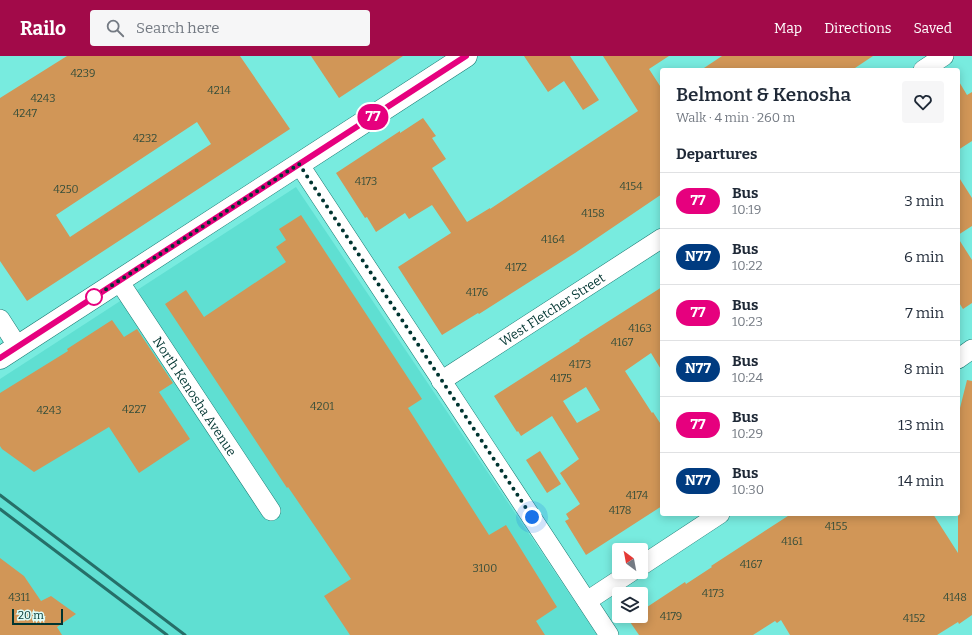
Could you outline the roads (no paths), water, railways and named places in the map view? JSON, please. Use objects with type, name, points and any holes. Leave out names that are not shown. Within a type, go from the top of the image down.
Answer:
[{"type":"main road","points":[[9,352],[466,56]]},
{"type":"street","points":[[926,68],[944,56]]},
{"type":"street","points":[[299,164],[609,635]]},
{"type":"street","name":"West Fletcher Street","points":[[442,381],[660,239]]},
{"type":"street","name":"North Kenosha Avenue","points":[[119,281],[271,511]]},
{"type":"street","points":[[0,319],[9,352]]},
{"type":"street","points":[[960,358],[972,349]]},
{"type":"street","points":[[648,561],[717,516]]},
{"type":"street","points":[[587,601],[620,579]]},
{"type":"railway","points":[[0,495],[185,635]]},
{"type":"railway","points":[[0,509],[167,635]]}]
